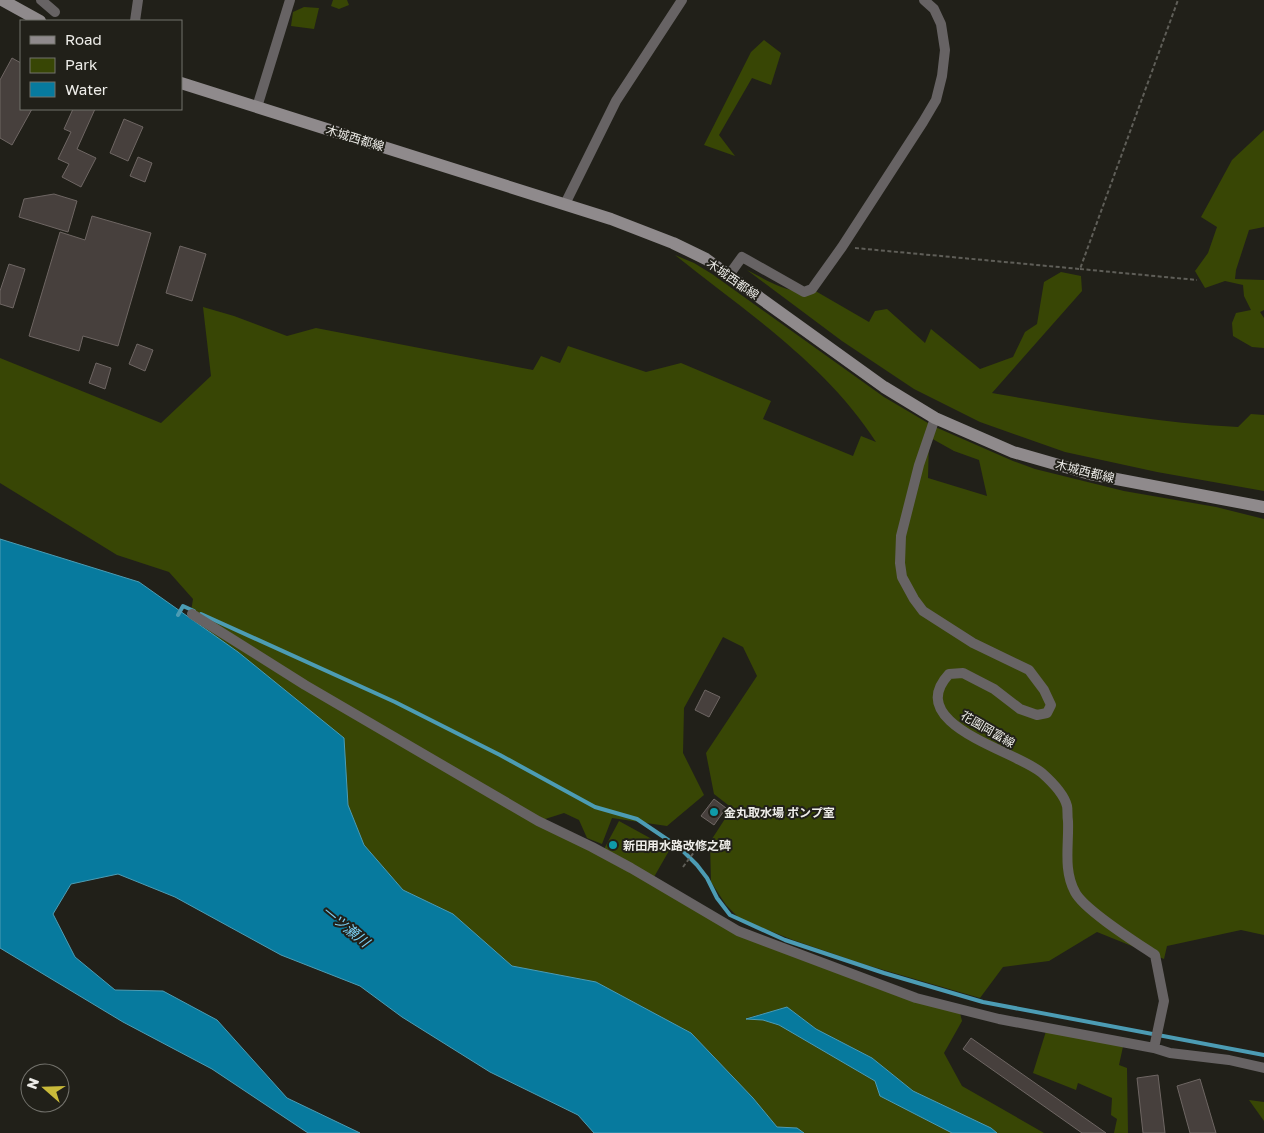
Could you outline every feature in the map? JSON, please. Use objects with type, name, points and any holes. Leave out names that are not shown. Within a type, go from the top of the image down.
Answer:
[{"type":"main road","points":[[2,0],[38,20]]},
{"type":"main road","name":"木城西都線","points":[[182,83],[565,204],[611,219],[673,243],[706,259],[884,387],[936,418],[1012,452],[1090,474],[1264,507]]},
{"type":"street","points":[[41,0],[55,12]]},
{"type":"street","points":[[135,20],[138,0]]},
{"type":"street","points":[[258,107],[290,0]]},
{"type":"street","points":[[565,204],[616,101],[682,0]]},
{"type":"street","points":[[729,275],[742,257],[804,292],[812,289],[842,247],[936,100],[942,76],[945,50],[941,24],[934,9],[924,0]]},
{"type":"street","name":"花園岡富線","points":[[936,418],[919,465],[901,536],[900,563],[902,577],[923,611],[973,642],[1028,670],[1044,690],[1051,705],[1048,712],[1037,715],[1020,709],[994,689],[963,673],[949,674],[940,684],[937,698],[950,722],[981,742],[1040,772],[1057,789],[1067,805],[1067,861],[1070,879],[1076,894],[1095,912],[1156,955],[1164,1001],[1154,1048]]},
{"type":"street","points":[[192,614],[305,685],[522,812],[623,864],[738,931],[916,998],[999,1019],[1154,1048],[1170,1053],[1229,1060],[1264,1068]]},
{"type":"path","points":[[1080,269],[1178,0]]},
{"type":"path","points":[[842,247],[1197,280]]},
{"type":"path","points":[[683,867],[697,848]]},
{"type":"green space","points":[[333,0],[347,0],[349,5],[339,9],[331,6]]},
{"type":"green space","points":[[304,7],[319,8],[314,29],[291,26],[293,12]]},
{"type":"green space","points":[[764,40],[781,53],[771,85],[752,78],[719,135],[735,156],[704,145],[751,52]]},
{"type":"green space","points":[[1264,130],[1264,227],[1249,230],[1236,270],[1235,279],[1264,280],[1264,310],[1260,312],[1264,318],[1264,348],[1252,347],[1233,336],[1232,323],[1236,313],[1251,310],[1244,296],[1243,285],[1225,281],[1205,288],[1195,271],[1208,253],[1217,227],[1201,217],[1232,160]]},
{"type":"green space","points":[[675,255],[694,263],[712,274],[884,397],[933,426],[1035,469],[1124,491],[1216,507],[1264,519],[1264,935],[1241,930],[1167,946],[1164,959],[1097,932],[1049,961],[1003,967],[980,998],[863,964],[793,940],[740,919],[726,905],[711,882],[710,842],[732,808],[714,794],[706,753],[757,676],[743,647],[723,637],[684,708],[683,753],[704,795],[667,826],[612,818],[602,844],[587,838],[579,820],[564,813],[539,821],[738,931],[959,1009],[962,1021],[944,1053],[962,1086],[1044,1133],[997,1133],[991,1128],[913,1091],[872,1058],[816,1029],[787,1007],[747,1018],[779,1025],[875,1081],[880,1096],[952,1133],[804,1133],[797,1128],[777,1127],[753,1098],[691,1033],[596,982],[512,966],[453,914],[403,890],[364,845],[348,805],[343,738],[238,652],[190,618],[193,599],[169,572],[117,555],[0,483],[0,358],[161,423],[211,376],[203,307],[234,316],[287,336],[316,328],[533,370],[541,356],[560,363],[568,346],[646,372],[681,363],[771,401],[763,419],[853,456],[861,436],[876,442],[834,388],[809,364],[756,318]],"holes":[[[929,437],[954,451],[979,460],[987,496],[928,478]]]},
{"type":"green space","points":[[747,270],[787,289],[804,291],[812,289],[869,322],[875,311],[887,309],[925,343],[931,329],[980,369],[1013,357],[1025,332],[1037,324],[1044,282],[1061,272],[1081,276],[1082,291],[992,393],[1115,414],[1207,425],[1238,427],[1251,414],[1264,415],[1264,491],[1157,472],[1065,452],[980,422],[914,389],[842,341]]},
{"type":"green space","points":[[619,821],[670,849],[654,877],[604,849]]},
{"type":"green space","points":[[1047,1028],[1124,1042],[1119,1065],[1127,1068],[1128,1133],[1114,1133],[1117,1119],[1111,1115],[1112,1098],[1078,1083],[1076,1090],[1033,1073]]},
{"type":"green space","points":[[1249,1100],[1264,1102],[1264,1121]]},
{"type":"water","name":"一ツ瀬川","points":[[0,539],[139,582],[238,652],[344,738],[348,805],[364,845],[403,890],[453,914],[512,966],[596,982],[691,1033],[753,1098],[777,1127],[797,1128],[804,1133],[594,1133],[578,1115],[490,1072],[402,1017],[360,986],[281,955],[175,897],[118,874],[71,884],[53,914],[75,957],[115,990],[163,991],[217,1020],[287,1098],[360,1133],[308,1133],[212,1069],[123,1022],[0,948]]},
{"type":"water","points":[[787,1007],[816,1029],[872,1058],[913,1091],[991,1128],[997,1133],[952,1133],[880,1096],[875,1081],[779,1025],[763,1020],[746,1019]]},
{"type":"building","points":[[12,58],[20,62],[20,110],[31,110],[12,145],[0,138],[0,80]]},
{"type":"building","points":[[73,110],[95,110],[77,149],[96,158],[81,187],[62,177],[69,164],[58,159],[71,132],[64,129]]},
{"type":"building","points":[[124,119],[143,127],[128,161],[110,153]]},
{"type":"building","points":[[138,157],[152,163],[145,182],[130,176]]},
{"type":"building","points":[[54,194],[77,201],[68,232],[19,217],[24,199]]},
{"type":"building","points":[[92,216],[151,233],[118,346],[83,336],[79,351],[29,336],[60,232],[85,240]]},
{"type":"building","points":[[180,246],[206,254],[192,301],[166,293]]},
{"type":"building","points":[[9,264],[25,269],[13,308],[0,304],[0,291]]},
{"type":"building","points":[[137,344],[153,350],[145,371],[129,364]]},
{"type":"building","points":[[96,363],[111,368],[105,389],[89,383]]},
{"type":"building","points":[[705,690],[720,697],[709,717],[695,710]]},
{"type":"building","name":"金丸取水場 ポンプ室","points":[[714,799],[726,808],[714,825],[701,816]]},
{"type":"building","points":[[971,1038],[1106,1133],[1082,1133],[963,1049]]},
{"type":"building","points":[[1158,1075],[1165,1133],[1143,1133],[1137,1078]]},
{"type":"building","points":[[1200,1079],[1216,1133],[1190,1133],[1177,1086]]},
{"type":"waterway","points":[[178,615],[183,606],[194,611]]},
{"type":"waterway","points":[[201,614],[395,702],[500,755],[595,807],[637,819],[680,848],[697,865],[730,915],[785,940],[884,973],[983,1002],[1264,1055]]},
{"type":"place","name":"金丸取水場 ポンプ室","points":[[714,812]]},
{"type":"place","name":"新田用水路改修之碑","points":[[613,845]]}]
